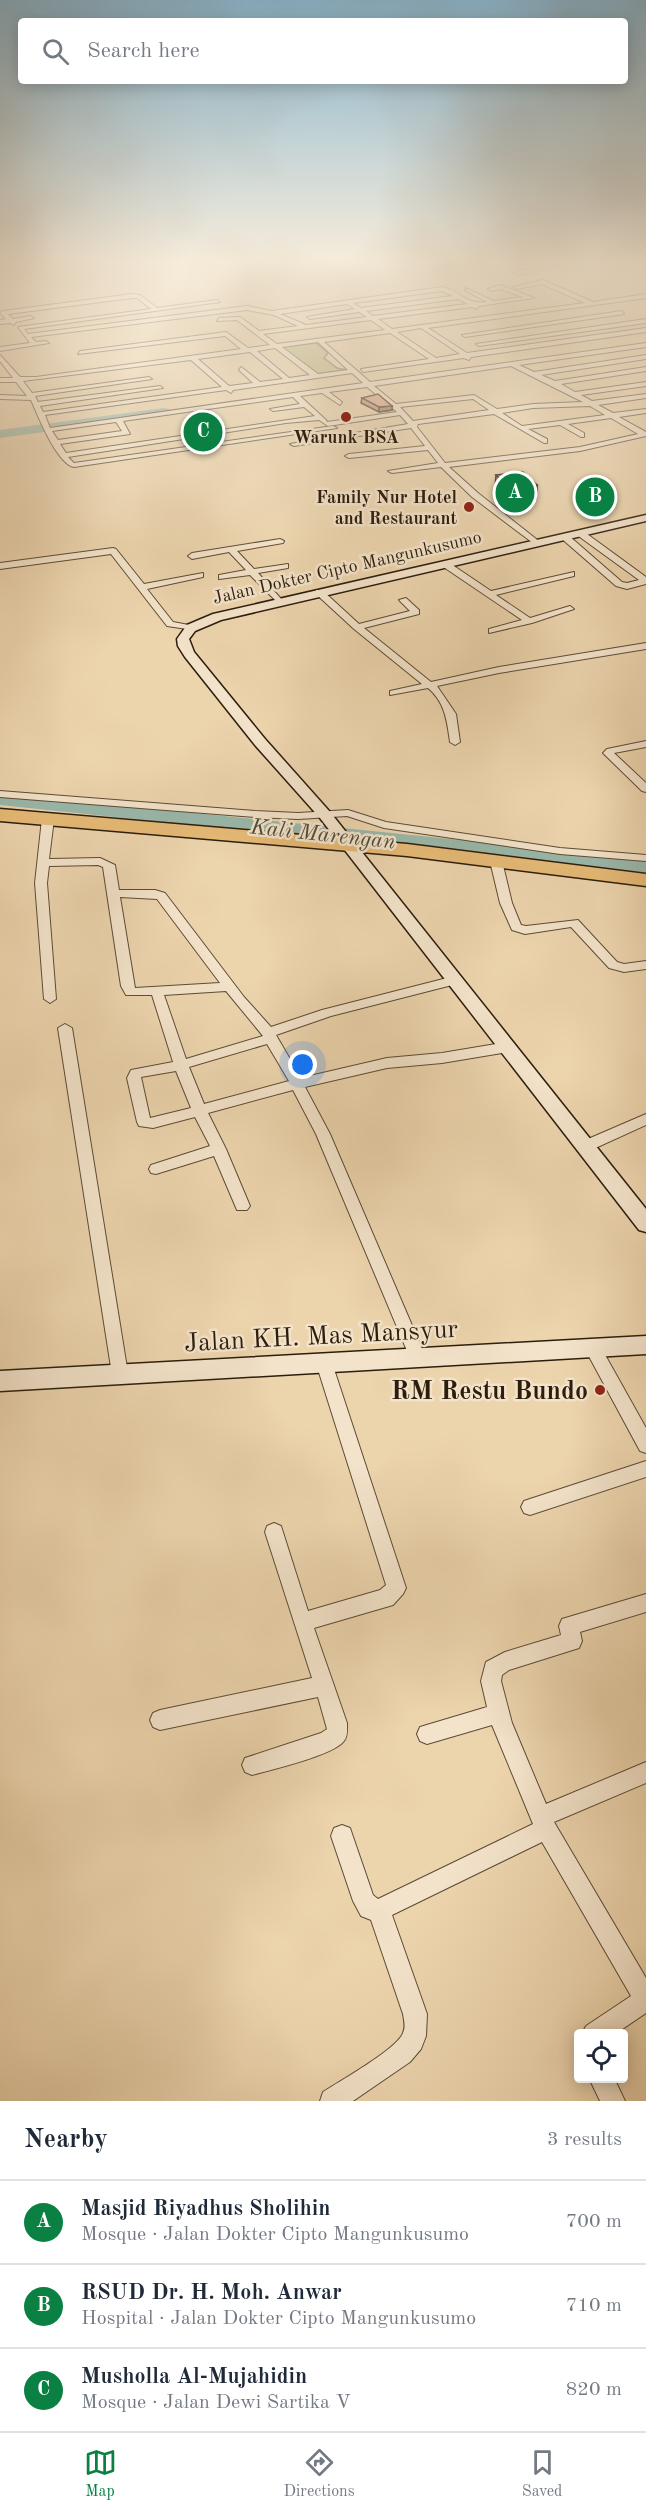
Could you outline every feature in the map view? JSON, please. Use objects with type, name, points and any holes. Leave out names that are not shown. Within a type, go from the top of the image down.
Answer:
[{"type":"highway","points":[[0,815],[345,840],[646,880]]},
{"type":"street","points":[[2,359],[21,380],[63,455],[69,464],[74,465],[330,426],[399,409],[471,397],[477,398],[495,412],[544,441]]},
{"type":"street","points":[[0,380],[21,380],[185,359]]},
{"type":"street","points":[[194,359],[228,389],[241,411]]},
{"type":"street","points":[[261,359],[288,380]]},
{"type":"street","points":[[293,359],[316,376]]},
{"type":"street","points":[[342,359],[354,371],[371,382]]},
{"type":"street","points":[[348,359],[363,370],[371,382],[414,424],[443,464],[537,544]]},
{"type":"street","points":[[363,370],[442,359]]},
{"type":"street","points":[[470,359],[482,367],[550,359]]},
{"type":"street","points":[[47,428],[531,359]]},
{"type":"street","points":[[532,375],[636,359]]},
{"type":"street","points":[[631,360],[646,368]]},
{"type":"street","points":[[512,364],[532,375],[555,383],[645,434]]},
{"type":"street","points":[[135,366],[160,388],[178,410]]},
{"type":"street","points":[[555,383],[646,368]]},
{"type":"street","points":[[242,369],[259,384]]},
{"type":"street","points":[[40,414],[354,371]]},
{"type":"street","points":[[625,373],[646,383]]},
{"type":"street","points":[[33,399],[149,379]]},
{"type":"street","points":[[47,428],[200,409],[236,401],[323,391],[371,382]]},
{"type":"street","points":[[574,394],[646,383]]},
{"type":"street","points":[[0,397],[33,399],[160,388]]},
{"type":"street","points":[[323,391],[340,403]]},
{"type":"street","points":[[294,395],[345,436]]},
{"type":"street","points":[[294,444],[533,406],[591,404],[646,396]]},
{"type":"street","points":[[263,399],[286,421]]},
{"type":"street","points":[[273,409],[305,405]]},
{"type":"street","points":[[200,409],[208,416]]},
{"type":"street","points":[[521,428],[646,411]]},
{"type":"street","points":[[150,416],[158,423]]},
{"type":"street","points":[[249,418],[257,425]]},
{"type":"street","points":[[63,455],[257,425],[320,418]]},
{"type":"street","points":[[118,420],[152,462]]},
{"type":"street","points":[[561,422],[580,435]]},
{"type":"street","points":[[217,423],[236,441]]},
{"type":"street","points":[[165,430],[173,438]]},
{"type":"street","points":[[56,441],[127,432]]},
{"type":"street","points":[[392,471],[580,449],[645,434]]},
{"type":"street","points":[[207,445],[214,454]]},
{"type":"street","points":[[349,456],[431,447]]},
{"type":"street","points":[[174,450],[183,458]]},
{"type":"street","name":"Jalan Dokter Cipto Mangunkusumo","points":[[190,628],[217,617],[279,601],[646,518]]},
{"type":"street","points":[[565,537],[619,584],[627,586],[646,581],[580,533]]},
{"type":"street","points":[[192,556],[280,541]]},
{"type":"street","points":[[231,549],[279,601]]},
{"type":"street","points":[[0,566],[110,550],[115,552],[171,624],[190,628],[183,639],[189,654],[260,741],[327,817],[646,1224]]},
{"type":"street","points":[[446,564],[529,621]]},
{"type":"street","points":[[222,577],[285,566]]},
{"type":"street","points":[[489,594],[571,574]]},
{"type":"street","points":[[143,587],[200,575]]},
{"type":"street","points":[[319,592],[357,627],[438,692],[451,714],[454,742]]},
{"type":"street","points":[[357,627],[416,612],[403,600]]},
{"type":"street","points":[[492,631],[570,609]]},
{"type":"street","points":[[393,693],[427,684],[646,646]]},
{"type":"street","points":[[646,744],[608,753],[646,789]]},
{"type":"street","points":[[0,794],[255,814],[327,817],[348,813],[384,825],[560,851],[646,858]]},
{"type":"street","points":[[48,819],[41,883],[50,999]]},
{"type":"street","points":[[495,861],[506,903],[516,927],[525,930],[574,923],[614,965],[624,968],[646,965]]},
{"type":"street","points":[[43,863],[106,863],[109,865],[128,989],[136,993],[230,987]]},
{"type":"street","points":[[113,893],[155,894],[161,897],[270,1035],[323,1134],[418,1358]]},
{"type":"street","points":[[455,980],[327,1013],[181,1065],[134,1075],[144,1122],[149,1124],[297,1084],[387,1063],[442,1058],[508,1047]]},
{"type":"street","points":[[157,992],[181,1065],[242,1206]]},
{"type":"street","points":[[65,1028],[120,1374]]},
{"type":"street","points":[[586,1146],[646,1119]]},
{"type":"street","points":[[156,1168],[219,1149]]},
{"type":"street","name":"Jalan KH. Mas Mansyur","points":[[0,1381],[646,1345]]},
{"type":"street","points":[[593,1348],[646,1445]]},
{"type":"street","points":[[302,1622],[386,1598],[393,1593],[396,1586],[324,1363]]},
{"type":"street","points":[[530,1507],[646,1469]]},
{"type":"street","points":[[252,1765],[327,1743],[335,1737],[338,1727],[274,1532]]},
{"type":"street","points":[[601,2029],[646,1999],[544,1823],[497,1714],[489,1679],[491,1672],[497,1666],[572,1641],[569,1626],[646,1602]]},
{"type":"street","points":[[159,1720],[323,1686]]},
{"type":"street","points":[[427,1734],[497,1714]]},
{"type":"street","points":[[342,1836],[362,1897],[369,1908],[379,1910],[646,1772]]},
{"type":"street","points":[[332,2101],[402,2054],[417,2031],[415,2014],[379,1910]]},
{"type":"street","points":[[603,2083],[613,2101]]},
{"type":"shaded area","points":[[298,359],[325,359],[337,368],[347,370],[318,374]]},
{"type":"building","points":[[378,394],[392,406],[379,407],[362,398]]},
{"type":"building","points":[[523,472],[537,485],[509,488],[496,475]]},
{"type":"waterway","points":[[0,434],[164,412]]},
{"type":"waterway","name":"Kali Marengan","points":[[0,799],[646,866]]},
{"type":"place","name":"Warunk BSA","points":[[346,417]]},
{"type":"place","name":"Musholla Al-Mujahidin","points":[[203,432]]},
{"type":"place","name":"Masjid Riyadhus Sholihin","points":[[515,493]]},
{"type":"place","name":"RSUD Dr. H. Moh. Anwar","points":[[595,497]]},
{"type":"place","name":"Family Nur Hotel and Restaurant","points":[[469,507]]},
{"type":"place","name":"RM Restu Bundo","points":[[600,1390]]}]
